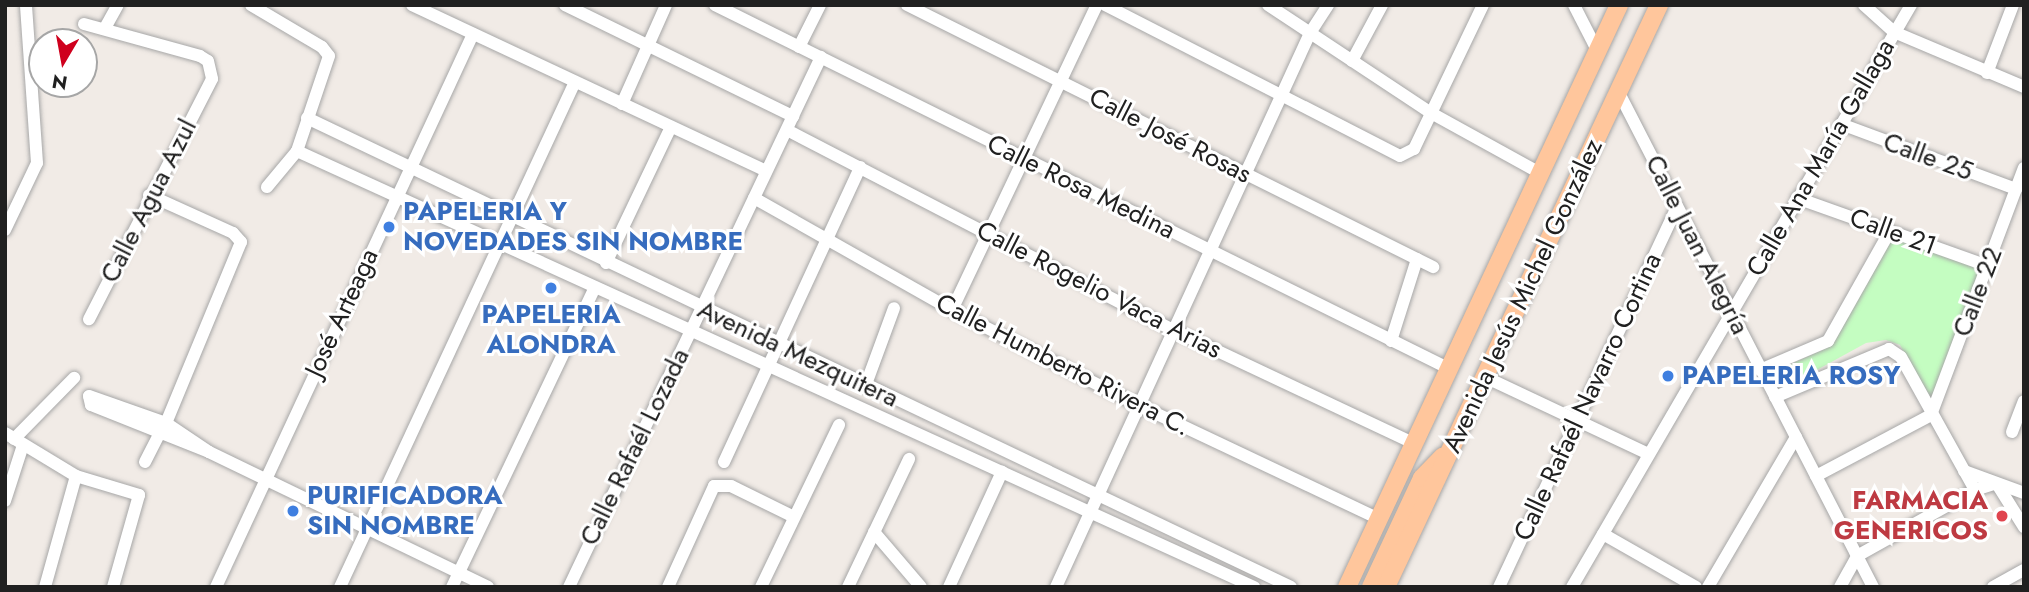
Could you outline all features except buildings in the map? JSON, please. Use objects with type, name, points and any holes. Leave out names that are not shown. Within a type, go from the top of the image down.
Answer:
[{"type":"main road","name":"Avenida Jesús Michel González","points":[[1348,587],[1538,173],[1619,5]]},
{"type":"main road","name":"Avenida Jesús Michel González","points":[[1386,587],[1659,5]]},
{"type":"main road","points":[[1371,587],[1422,478],[1454,446]]},
{"type":"street","points":[[5,230],[37,163],[26,5]]},
{"type":"street","points":[[84,24],[104,28],[118,5]]},
{"type":"street","points":[[251,5],[329,53],[297,151],[267,187]]},
{"type":"street","points":[[412,5],[766,171]]},
{"type":"street","points":[[565,5],[793,116]]},
{"type":"street","points":[[622,104],[666,5]]},
{"type":"street","name":"Calle Rosa Medina","points":[[715,5],[1448,368]]},
{"type":"street","points":[[799,47],[820,5]]},
{"type":"street","name":"Calle José Rosas","points":[[907,5],[1433,267]]},
{"type":"street","points":[[952,310],[1097,5]]},
{"type":"street","points":[[1105,5],[1394,155],[1406,155],[1414,149],[1483,5]]},
{"type":"street","points":[[1268,5],[1431,113],[1538,173]]},
{"type":"street","points":[[1056,587],[1310,33],[1328,5]]},
{"type":"street","points":[[1352,61],[1382,5]]},
{"type":"street","points":[[1574,5],[1597,50]]},
{"type":"street","points":[[1864,5],[1894,32],[2024,87]]},
{"type":"street","name":"Calle Ana María Gallaga","points":[[1731,311],[1911,5]]},
{"type":"street","points":[[1987,73],[2014,5]]},
{"type":"street","name":"Calle Agua Azul","points":[[89,318],[149,195],[210,84],[211,67],[204,58],[104,28]]},
{"type":"street","name":"José Arteaga","points":[[216,587],[264,478],[473,34]]},
{"type":"street","name":"Calle Rafaél Lozada","points":[[569,587],[821,57]]},
{"type":"street","points":[[340,587],[575,82]]},
{"type":"street","name":"Calle Juan Alegría","points":[[1618,90],[1873,587]]},
{"type":"street","name":"Avenida Mezquitera","points":[[307,118],[511,219],[865,387],[1100,494],[1291,587]]},
{"type":"street","name":"Calle 25","points":[[1841,124],[2016,189]]},
{"type":"street","points":[[606,264],[671,127]]},
{"type":"street","name":"Calle Rogelio Vaca Arias","points":[[787,130],[1173,330],[1415,444]]},
{"type":"street","name":"Avenida Mezquitera","points":[[297,151],[1254,587]]},
{"type":"street","points":[[724,462],[860,167]]},
{"type":"street","name":"Calle 22","points":[[1931,415],[2024,168]]},
{"type":"street","points":[[145,462],[241,242],[233,233],[149,195]]},
{"type":"street","name":"Calle Humberto Rivera C.","points":[[754,198],[952,310],[1138,405],[1379,519]]},
{"type":"street","name":"Calle 21","points":[[1797,198],[1988,266]]},
{"type":"street","name":"Calle Rafaél Navarro Cortina","points":[[1499,587],[1677,207]]},
{"type":"street","points":[[1760,370],[1828,341],[1890,231]]},
{"type":"street","points":[[1391,341],[1417,259]]},
{"type":"street","points":[[452,587],[595,287]]},
{"type":"street","points":[[865,387],[894,308]]},
{"type":"street","points":[[1572,587],[1731,311]]},
{"type":"street","points":[[1775,397],[1889,349],[1901,357],[1975,490]]},
{"type":"street","points":[[1485,377],[1649,454]]},
{"type":"street","points":[[5,501],[14,439],[74,378]]},
{"type":"street","points":[[162,428],[91,405],[89,396],[162,428],[488,587]]},
{"type":"street","points":[[2012,432],[2024,401]]},
{"type":"street","points":[[1816,476],[1931,415]]},
{"type":"street","points":[[761,587],[839,425]]},
{"type":"street","points":[[1708,587],[1796,437]]},
{"type":"street","points":[[14,439],[76,476],[139,495],[113,587]]},
{"type":"street","points":[[848,587],[909,459]]},
{"type":"street","points":[[1964,471],[2024,493]]},
{"type":"street","points":[[949,587],[1002,472]]},
{"type":"street","points":[[44,587],[76,476]]},
{"type":"street","points":[[668,587],[711,491],[719,484],[794,517]]},
{"type":"street","points":[[1840,587],[1857,556],[1975,490],[1996,484]]},
{"type":"street","points":[[1996,484],[2024,527]]},
{"type":"street","points":[[874,532],[921,587]]},
{"type":"street","points":[[1603,534],[1696,587]]},
{"type":"street","points":[[1993,587],[2024,570]]},
{"type":"green space","points":[[1894,236],[1981,268],[1930,402],[1900,345],[1886,340],[1866,343],[1784,388],[1775,371],[1831,346]]},
{"type":"place","name":"PAPELERIA Y NOVEDADES SIN NOMBRE","points":[[389,227]]},
{"type":"place","name":"PAPELERIA ALONDRA","points":[[551,288]]},
{"type":"place","name":"PAPELERIA ROSY","points":[[1668,376]]},
{"type":"place","name":"PURIFICADORA SIN NOMBRE","points":[[293,511]]},
{"type":"place","name":"FARMACIA GENERICOS","points":[[2002,516]]}]
